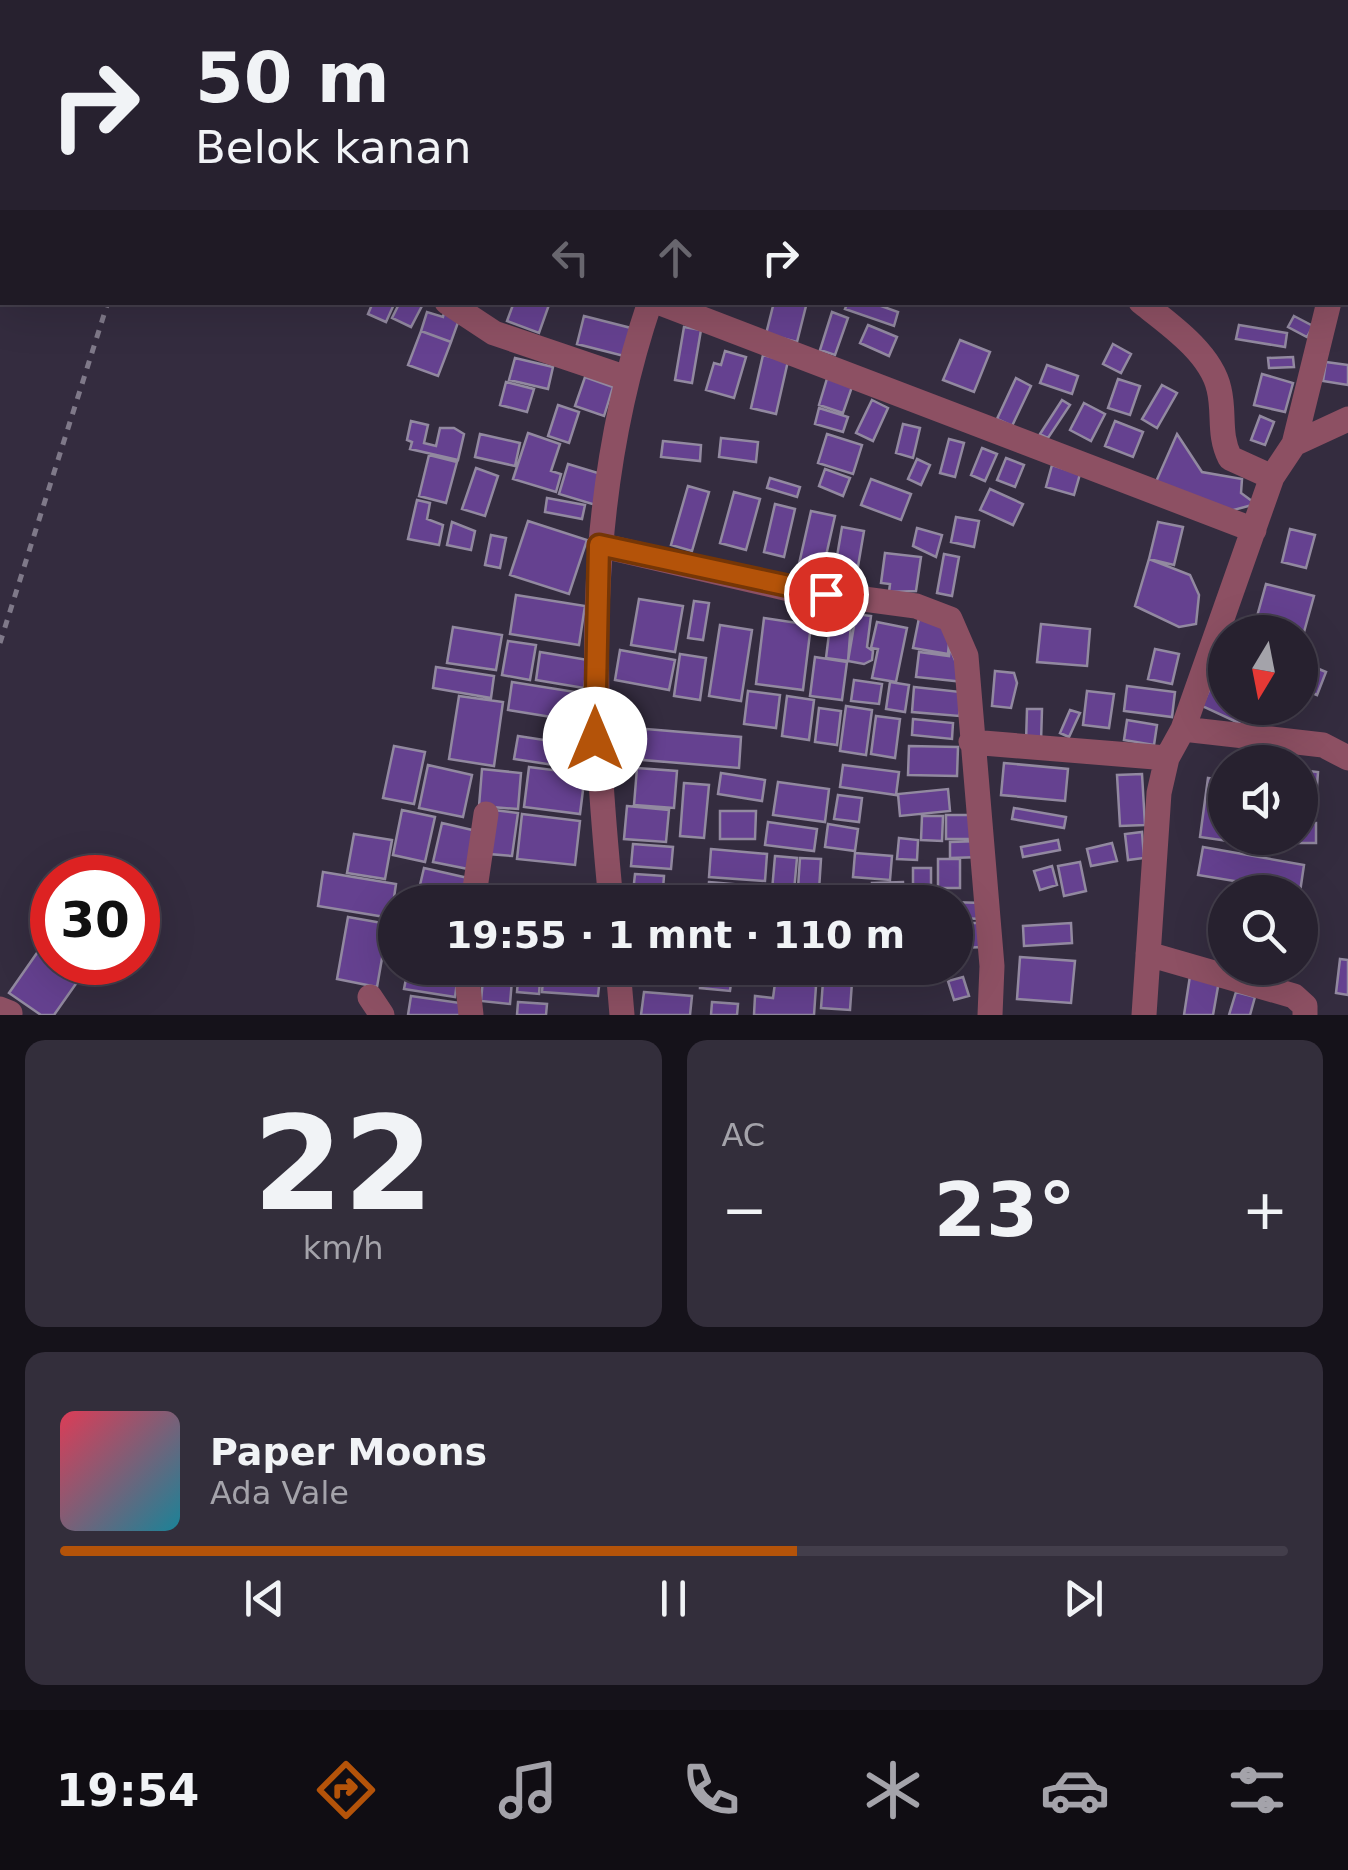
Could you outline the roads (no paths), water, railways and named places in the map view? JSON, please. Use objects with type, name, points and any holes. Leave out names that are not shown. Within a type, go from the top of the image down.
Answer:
[{"type":"street","points":[[452,305],[494,333],[624,377]]},
{"type":"street","points":[[609,885],[595,739],[599,545],[624,377],[649,305]]},
{"type":"street","points":[[666,305],[1254,530]]},
{"type":"street","points":[[1143,305],[1211,366],[1221,408],[1220,436],[1230,458],[1272,477]]},
{"type":"street","points":[[1144,1015],[1159,793],[1166,758],[1183,729],[1272,477],[1294,444],[1328,305]]},
{"type":"street","points":[[1294,444],[1348,419]]},
{"type":"street","points":[[599,545],[789,590],[916,606],[950,619],[966,656],[992,966],[990,1015]]},
{"type":"street","points":[[1183,729],[1324,745],[1348,758]]},
{"type":"street","points":[[971,742],[1166,758]]},
{"type":"street","points":[[475,885],[486,814]]},
{"type":"street","points":[[1148,954],[1294,996],[1304,1006],[1305,1015]]},
{"type":"street","points":[[467,985],[470,1015]]},
{"type":"street","points":[[619,985],[622,1015]]}]
